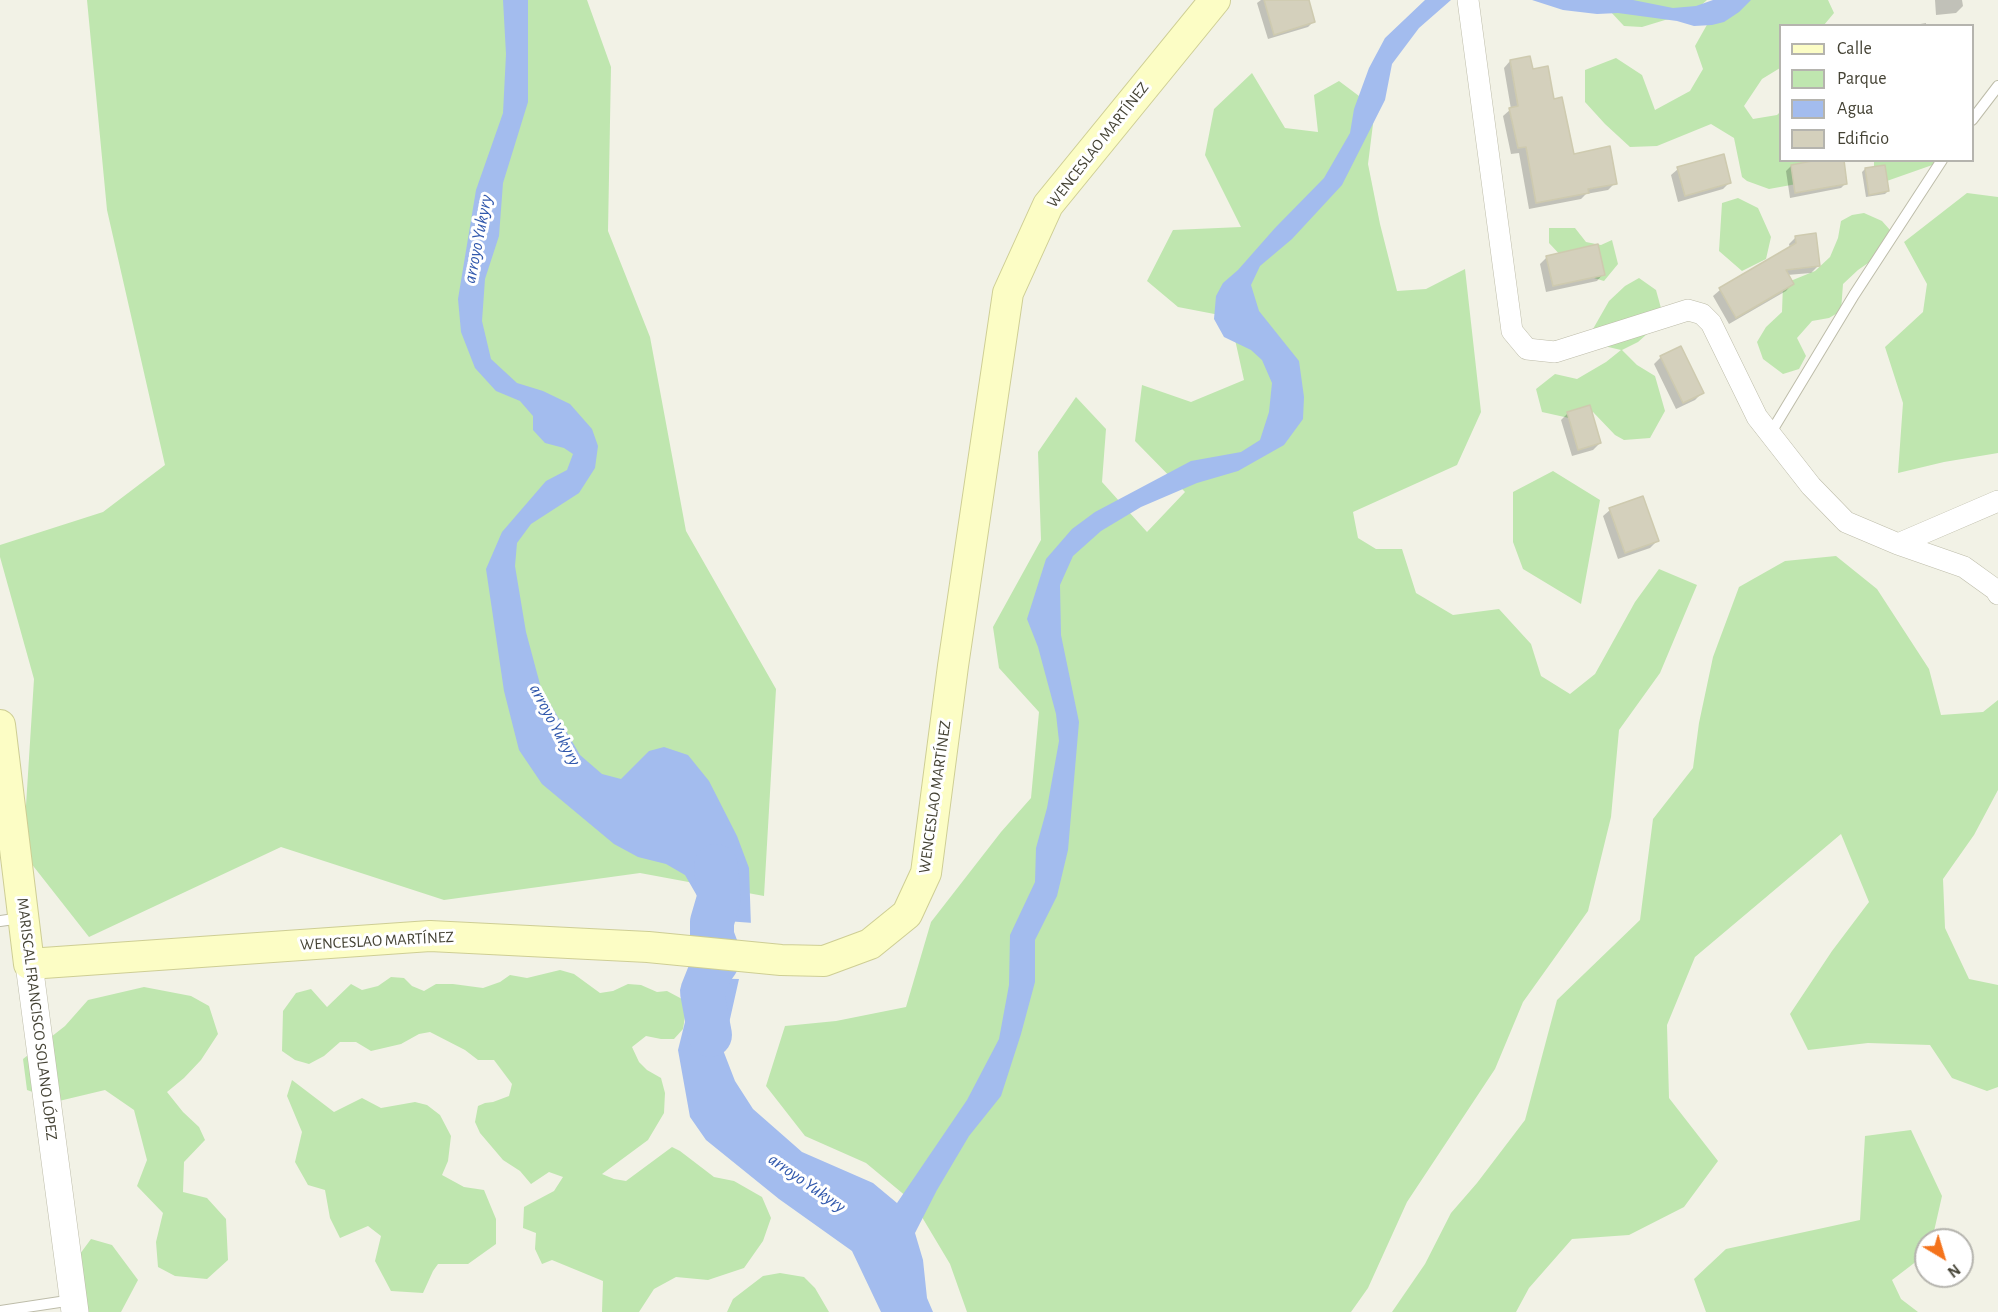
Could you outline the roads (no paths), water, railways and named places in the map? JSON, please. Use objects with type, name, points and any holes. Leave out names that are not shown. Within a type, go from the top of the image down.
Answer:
[{"type":"main road","name":"WENCESLAO MARTÍNEZ","points":[[29,964],[430,936],[648,947],[781,960],[824,961],[870,944],[907,914],[926,873],[953,666],[1008,293],[1048,205],[1215,0]]},
{"type":"main road","name":"MARISCAL FRANCISCO SOLANO LÓPEZ","points":[[0,725],[12,919],[29,964]]},
{"type":"street","points":[[1467,0],[1512,331],[1527,349],[1555,352],[1675,313],[1688,310],[1702,314],[1711,323],[1756,417],[1811,486],[1846,522],[1898,544],[1964,567],[1998,594]]},
{"type":"street","points":[[1898,544],[1998,501]]},
{"type":"street","name":"MARISCAL FRANCISCO SOLANO LÓPEZ","points":[[29,964],[74,1306]]},
{"type":"lane","points":[[1974,117],[1998,87]]},
{"type":"lane","points":[[1770,434],[1854,295],[1941,162]]},
{"type":"lane","points":[[0,1311],[74,1306]]},
{"type":"water","points":[[503,0],[528,0],[528,102],[503,183],[499,236],[485,279],[482,321],[491,359],[517,383],[543,391],[570,404],[592,429],[598,446],[595,468],[579,493],[531,524],[517,543],[515,566],[526,632],[541,688],[580,755],[602,774],[621,779],[649,751],[664,747],[688,755],[709,781],[737,836],[749,868],[751,927],[704,923],[700,901],[685,875],[666,864],[638,857],[614,844],[542,784],[519,750],[504,691],[486,569],[502,532],[546,481],[567,470],[573,454],[564,448],[545,443],[533,430],[533,416],[520,401],[496,391],[475,368],[461,332],[458,299],[476,190],[503,113],[506,54]]},
{"type":"water","points":[[1425,0],[1451,0],[1419,28],[1392,64],[1385,100],[1342,185],[1292,239],[1260,266],[1251,285],[1259,311],[1299,361],[1304,397],[1303,419],[1284,445],[1238,471],[1197,483],[1141,507],[1101,531],[1073,556],[1060,585],[1061,635],[1079,722],[1068,850],[1057,896],[1035,940],[1035,982],[1001,1096],[969,1136],[915,1233],[923,1260],[927,1298],[933,1312],[881,1312],[852,1251],[779,1199],[706,1140],[690,1117],[678,1050],[696,978],[739,979],[723,1050],[735,1081],[753,1109],[802,1152],[873,1183],[897,1203],[967,1100],[999,1039],[1009,985],[1010,935],[1035,882],[1036,848],[1047,808],[1059,741],[1056,714],[1038,647],[1027,619],[1046,559],[1072,529],[1095,512],[1191,461],[1241,452],[1260,440],[1269,412],[1272,383],[1262,360],[1251,350],[1224,337],[1214,319],[1216,296],[1223,283],[1324,178],[1350,133],[1354,109],[1369,68],[1385,38]]},
{"type":"water","points":[[1532,0],[1633,0],[1673,8],[1696,6],[1713,0],[1751,0],[1724,22],[1694,26],[1677,21],[1618,13],[1597,14],[1563,10]]},
{"type":"waterway","name":"arroyo Yukyry","points":[[710,1035],[702,992],[717,962],[718,952],[712,936],[712,922],[719,898],[716,866]]}]
